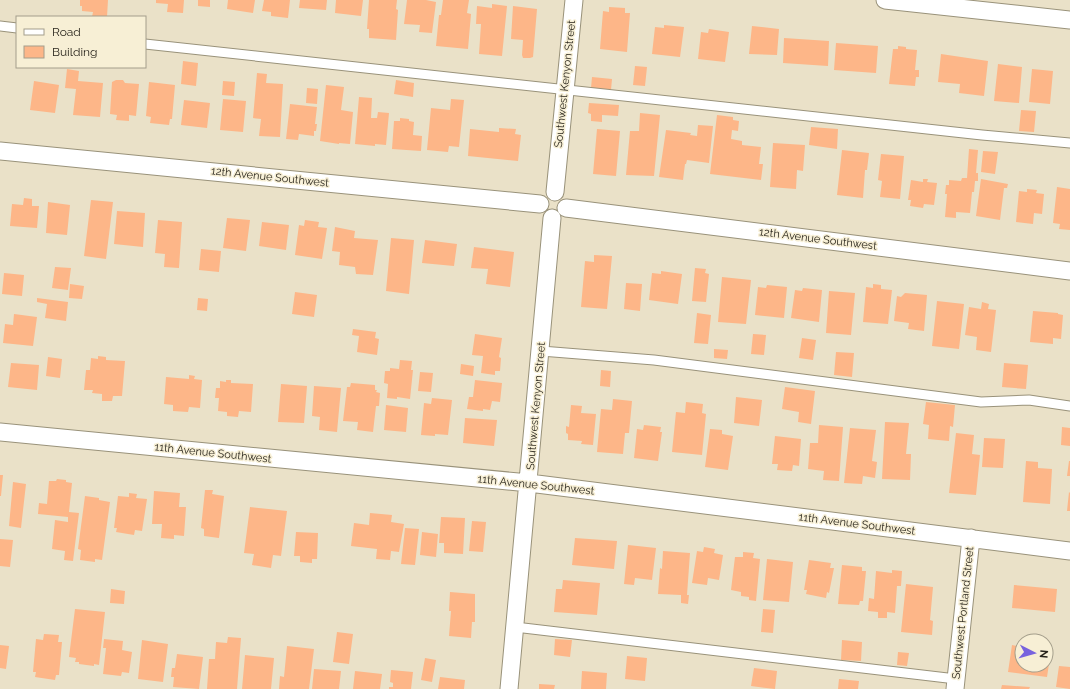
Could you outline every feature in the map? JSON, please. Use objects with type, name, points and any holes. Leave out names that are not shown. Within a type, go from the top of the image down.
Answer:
[{"type":"street","name":"Southwest Kenyon Street","points":[[555,192],[574,0]]},
{"type":"street","points":[[885,0],[1070,20]]},
{"type":"street","name":"12th Avenue Southwest","points":[[0,151],[540,204]]},
{"type":"street","points":[[549,192],[555,192],[564,197],[566,208],[563,214],[559,217],[546,217],[541,210],[540,204],[542,198],[549,192]]},
{"type":"street","name":"12th Avenue Southwest","points":[[566,208],[1070,271]]},
{"type":"street","name":"Southwest Kenyon Street","points":[[509,689],[552,218]]},
{"type":"street","name":"11th Avenue Southwest","points":[[0,432],[529,483],[1070,551]]},
{"type":"street","name":"Southwest Portland Street","points":[[955,684],[971,538]]},
{"type":"lane","points":[[0,26],[16,28]]},
{"type":"lane","points":[[146,44],[982,135],[1070,143]]},
{"type":"lane","points":[[540,351],[654,360],[980,402],[1029,400],[1070,406]]},
{"type":"lane","points":[[514,627],[955,684]]},
{"type":"building","points":[[80,0],[108,0],[107,16],[92,16],[93,12],[82,11],[82,6],[80,6]]},
{"type":"building","points":[[156,0],[184,0],[183,13],[167,12],[168,4],[156,3]]},
{"type":"building","points":[[198,0],[210,0],[210,7],[198,6]]},
{"type":"building","points":[[228,0],[255,0],[253,13],[227,9]]},
{"type":"building","points":[[264,0],[290,0],[288,18],[271,16],[271,12],[262,11]]},
{"type":"building","points":[[300,0],[327,0],[326,10],[299,8]]},
{"type":"building","points":[[336,0],[363,0],[361,16],[335,13]]},
{"type":"building","points":[[369,0],[397,0],[396,9],[398,10],[396,40],[369,38],[369,29],[367,29]]},
{"type":"building","points":[[407,0],[426,0],[436,2],[432,33],[419,32],[420,25],[404,24]]},
{"type":"building","points":[[443,0],[469,0],[467,13],[471,14],[468,49],[436,46],[439,15],[441,15]]},
{"type":"building","points":[[492,4],[507,6],[502,56],[479,54],[481,24],[476,24],[477,6],[492,8]]},
{"type":"building","points":[[513,6],[537,9],[533,57],[523,58],[523,40],[511,39]]},
{"type":"building","points":[[609,7],[625,8],[625,13],[630,13],[627,52],[600,49],[603,11],[609,12]]},
{"type":"building","points":[[664,25],[684,27],[680,57],[652,54],[655,27],[664,28]]},
{"type":"building","points":[[752,26],[779,29],[777,55],[749,54]]},
{"type":"building","points":[[709,29],[729,32],[725,62],[698,59],[701,32],[708,33]]},
{"type":"building","points":[[784,38],[829,41],[828,66],[783,63]]},
{"type":"building","points":[[836,43],[878,46],[876,73],[834,70]]},
{"type":"building","points":[[898,46],[906,47],[906,49],[917,50],[915,70],[919,70],[919,77],[916,77],[915,86],[889,84],[893,49],[898,49]]},
{"type":"building","points":[[941,54],[988,61],[984,96],[959,93],[960,84],[938,82]]},
{"type":"building","points":[[183,61],[198,63],[196,86],[181,84]]},
{"type":"building","points":[[998,64],[1022,67],[1019,103],[994,101]]},
{"type":"building","points":[[635,66],[647,67],[645,86],[633,85]]},
{"type":"building","points":[[67,69],[79,71],[78,81],[103,83],[100,117],[73,115],[76,89],[65,88]]},
{"type":"building","points":[[1032,69],[1053,71],[1050,104],[1029,102]]},
{"type":"building","points":[[257,73],[267,74],[266,83],[283,84],[280,137],[259,136],[261,119],[253,118]]},
{"type":"building","points":[[592,77],[612,79],[611,90],[591,88]]},
{"type":"building","points":[[116,80],[123,80],[125,83],[139,84],[136,116],[129,115],[129,121],[116,120],[117,115],[110,114],[112,82]]},
{"type":"building","points":[[396,80],[414,83],[413,97],[394,94]]},
{"type":"building","points":[[34,81],[59,85],[55,113],[30,110]]},
{"type":"building","points":[[223,81],[235,82],[234,96],[222,95]]},
{"type":"building","points":[[149,82],[175,85],[172,119],[170,119],[169,125],[150,123],[151,117],[146,116]]},
{"type":"building","points":[[326,85],[344,87],[341,110],[353,112],[350,144],[320,141]]},
{"type":"building","points":[[307,88],[318,89],[317,104],[306,103]]},
{"type":"building","points":[[359,97],[372,98],[371,118],[377,118],[378,112],[389,113],[386,145],[375,144],[375,146],[355,144]]},
{"type":"building","points":[[223,99],[246,101],[243,132],[220,130]]},
{"type":"building","points":[[451,99],[464,100],[459,147],[449,146],[448,152],[427,150],[431,108],[450,110]]},
{"type":"building","points":[[184,100],[210,103],[207,128],[181,125]]},
{"type":"building","points":[[589,103],[619,105],[618,116],[602,115],[602,122],[591,121],[591,114],[588,113]]},
{"type":"building","points":[[290,104],[317,107],[315,124],[317,124],[316,131],[314,131],[314,136],[299,134],[298,140],[286,139]]},
{"type":"building","points":[[1021,110],[1036,111],[1034,132],[1019,131]]},
{"type":"building","points":[[640,113],[660,115],[654,176],[626,175],[630,131],[639,131]]},
{"type":"building","points":[[717,115],[733,117],[733,120],[739,121],[738,131],[732,130],[731,139],[742,141],[742,145],[761,147],[759,164],[763,164],[761,180],[710,174]]},
{"type":"building","points":[[400,118],[409,119],[409,121],[414,122],[413,135],[422,136],[421,151],[392,149],[394,121],[400,121]]},
{"type":"building","points":[[698,125],[713,126],[709,163],[687,160],[683,180],[659,177],[666,130],[691,133],[690,135],[697,136]]},
{"type":"building","points":[[811,127],[838,129],[837,149],[809,145]]},
{"type":"building","points":[[499,128],[516,129],[515,134],[521,135],[518,161],[468,156],[470,129],[499,132]]},
{"type":"building","points":[[597,129],[620,131],[616,176],[593,174]]},
{"type":"building","points":[[773,143],[805,145],[803,171],[797,170],[796,189],[770,187]]},
{"type":"building","points":[[969,149],[978,150],[976,173],[978,173],[978,181],[975,181],[974,192],[972,192],[970,213],[956,212],[956,218],[945,217],[947,194],[945,194],[946,185],[949,185],[949,180],[961,181],[962,178],[967,178]]},
{"type":"building","points":[[842,150],[869,153],[867,170],[865,170],[863,198],[837,195]]},
{"type":"building","points":[[983,151],[998,152],[995,174],[981,172]]},
{"type":"building","points":[[881,154],[904,156],[900,199],[880,197],[882,181],[878,180]]},
{"type":"building","points":[[923,179],[928,179],[927,182],[937,183],[934,205],[924,204],[923,208],[910,206],[911,200],[908,200],[911,180],[923,182]]},
{"type":"building","points":[[981,179],[1008,184],[1007,188],[1004,188],[1000,220],[976,216]]},
{"type":"building","points":[[1057,187],[1070,189],[1070,230],[1059,229],[1060,224],[1053,223]]},
{"type":"building","points":[[1027,189],[1037,190],[1036,193],[1044,194],[1042,214],[1034,213],[1033,224],[1016,222],[1019,191],[1027,192]]},
{"type":"building","points":[[24,198],[32,199],[32,206],[39,206],[37,228],[10,226],[12,204],[23,205]]},
{"type":"building","points":[[91,200],[113,202],[106,259],[84,256]]},
{"type":"building","points":[[48,202],[70,205],[67,235],[46,233]]},
{"type":"building","points":[[117,211],[145,213],[143,247],[114,244]]},
{"type":"building","points":[[227,218],[250,220],[246,251],[223,248]]},
{"type":"building","points":[[158,220],[182,222],[179,268],[164,267],[165,254],[155,253]]},
{"type":"building","points":[[305,220],[319,222],[318,227],[327,228],[322,259],[295,255],[299,225],[304,226]]},
{"type":"building","points":[[262,222],[289,225],[286,250],[259,246]]},
{"type":"building","points":[[335,227],[355,231],[354,238],[378,240],[373,275],[356,274],[355,267],[339,265],[340,252],[332,251]]},
{"type":"building","points":[[391,238],[414,240],[409,294],[386,291]]},
{"type":"building","points":[[425,240],[457,244],[454,266],[422,263]]},
{"type":"building","points":[[474,247],[514,252],[510,287],[486,284],[488,269],[471,268]]},
{"type":"building","points":[[201,249],[221,251],[219,272],[199,270]]},
{"type":"building","points":[[594,255],[612,256],[607,309],[581,307],[585,261],[594,262]]},
{"type":"building","points":[[55,267],[71,268],[68,290],[52,288]]},
{"type":"building","points":[[695,268],[706,269],[705,273],[709,274],[706,302],[692,301]]},
{"type":"building","points":[[661,271],[682,274],[678,304],[649,300],[652,273],[661,274]]},
{"type":"building","points":[[4,273],[24,275],[22,296],[2,294]]},
{"type":"building","points":[[722,277],[751,280],[746,324],[718,322]]},
{"type":"building","points":[[626,283],[642,284],[640,311],[624,309]]},
{"type":"building","points":[[70,284],[84,286],[82,299],[69,298]]},
{"type":"building","points":[[873,284],[881,285],[881,289],[892,290],[888,324],[863,322],[866,287],[873,288]]},
{"type":"building","points":[[767,285],[787,287],[784,318],[755,315],[758,287],[766,288]]},
{"type":"building","points":[[803,288],[822,290],[819,322],[791,318],[795,290],[802,291]]},
{"type":"building","points":[[829,291],[855,293],[851,335],[826,333]]},
{"type":"building","points":[[295,292],[317,295],[314,317],[292,314]]},
{"type":"building","points":[[905,293],[927,295],[924,331],[908,329],[909,323],[894,321],[897,296],[901,297]]},
{"type":"building","points":[[37,298],[68,302],[66,321],[45,318],[47,304],[37,302]]},
{"type":"building","points":[[198,298],[208,299],[207,311],[197,310]]},
{"type":"building","points":[[937,301],[964,304],[959,349],[932,346]]},
{"type":"building","points":[[982,302],[989,304],[988,309],[996,310],[991,352],[976,350],[977,337],[965,335],[969,307],[981,309]]},
{"type":"building","points":[[1033,311],[1058,313],[1063,315],[1061,339],[1053,338],[1053,344],[1030,342]]},
{"type":"building","points":[[697,313],[711,315],[708,344],[694,343]]},
{"type":"building","points":[[14,314],[37,317],[33,346],[3,343],[5,324],[13,325]]},
{"type":"building","points":[[353,329],[376,332],[375,338],[379,339],[377,355],[357,352],[359,336],[352,335]]},
{"type":"building","points":[[475,334],[502,338],[499,357],[501,358],[500,371],[495,371],[495,375],[481,373],[483,356],[472,355]]},
{"type":"building","points":[[753,334],[766,335],[764,355],[751,354]]},
{"type":"building","points":[[802,338],[816,340],[813,360],[799,358]]},
{"type":"building","points":[[714,349],[728,350],[727,359],[714,358]]},
{"type":"building","points":[[836,352],[854,353],[852,377],[834,375]]},
{"type":"building","points":[[98,356],[106,357],[106,360],[125,361],[122,396],[113,396],[112,401],[102,401],[102,394],[92,393],[93,390],[84,390],[86,370],[90,370],[91,358],[98,359]]},
{"type":"building","points":[[48,357],[62,359],[60,378],[46,376]]},
{"type":"building","points":[[400,360],[412,361],[411,370],[413,370],[410,399],[397,397],[397,399],[387,398],[388,384],[384,383],[385,371],[390,371],[390,368],[399,369]]},
{"type":"building","points":[[11,363],[39,365],[37,390],[8,387]]},
{"type":"building","points":[[1004,363],[1028,365],[1026,389],[1002,387]]},
{"type":"building","points":[[461,364],[474,366],[473,376],[460,374]]},
{"type":"building","points":[[601,370],[611,371],[610,387],[600,386]]},
{"type":"building","points":[[420,372],[433,373],[431,392],[418,391]]},
{"type":"building","points":[[189,375],[195,376],[194,379],[202,380],[200,408],[189,407],[188,412],[173,411],[173,405],[164,404],[166,377],[189,379]]},
{"type":"building","points":[[226,380],[231,380],[231,383],[253,384],[251,412],[239,411],[238,417],[227,416],[227,412],[218,411],[219,398],[215,398],[216,388],[220,388],[220,381],[226,382]]},
{"type":"building","points":[[475,380],[502,383],[500,402],[492,401],[490,410],[483,409],[483,411],[467,409],[469,397],[473,397]]},
{"type":"building","points":[[351,383],[375,385],[375,390],[377,390],[376,392],[380,393],[379,406],[376,406],[373,432],[357,430],[358,422],[343,421],[347,387],[350,387]]},
{"type":"building","points":[[281,384],[307,386],[304,423],[278,422]]},
{"type":"building","points":[[314,386],[341,388],[337,432],[319,430],[320,417],[312,416]]},
{"type":"building","points":[[785,387],[815,391],[811,424],[798,422],[799,412],[782,409]]},
{"type":"building","points":[[736,397],[762,400],[759,426],[734,423]]},
{"type":"building","points":[[432,398],[452,400],[448,435],[421,435],[424,403],[431,404]]},
{"type":"building","points":[[613,399],[632,401],[629,433],[625,433],[623,454],[597,452],[601,409],[612,410]]},
{"type":"building","points":[[686,402],[703,404],[702,413],[706,414],[702,455],[672,452],[676,412],[685,413]]},
{"type":"building","points":[[926,402],[955,405],[953,427],[950,426],[949,441],[928,439],[929,425],[923,424]]},
{"type":"building","points":[[386,405],[408,408],[406,432],[384,430]]},
{"type":"building","points":[[571,405],[582,406],[581,413],[596,414],[593,445],[581,444],[582,441],[568,440],[566,426],[569,427]]},
{"type":"building","points":[[465,418],[497,420],[494,446],[463,443]]},
{"type":"building","points":[[885,422],[909,423],[906,454],[911,454],[910,480],[882,479]]},
{"type":"building","points":[[644,425],[661,427],[660,432],[662,432],[658,461],[634,458],[637,429],[643,430]]},
{"type":"building","points":[[819,425],[843,427],[839,481],[823,480],[824,471],[808,469],[810,443],[818,443]]},
{"type":"building","points":[[1062,427],[1070,428],[1070,446],[1061,445]]},
{"type":"building","points":[[850,428],[876,430],[872,461],[877,462],[875,478],[863,476],[862,484],[844,483]]},
{"type":"building","points":[[710,429],[722,430],[722,434],[733,436],[728,470],[705,467]]},
{"type":"building","points":[[956,433],[974,435],[972,454],[980,455],[976,495],[949,493]]},
{"type":"building","points":[[775,436],[801,439],[799,466],[793,465],[792,471],[777,470],[778,464],[772,464]]},
{"type":"building","points":[[984,438],[1005,439],[1003,468],[982,467]]},
{"type":"building","points":[[1026,461],[1038,462],[1038,468],[1052,469],[1050,504],[1023,502]]},
{"type":"building","points":[[1069,461],[1070,476],[1067,476]]},
{"type":"building","points":[[0,475],[3,475],[1,496],[0,496]]},
{"type":"building","points":[[57,479],[66,480],[66,482],[72,483],[69,512],[79,513],[73,561],[64,560],[65,551],[52,549],[55,520],[68,522],[68,517],[38,514],[39,503],[47,504],[49,481],[56,481]]},
{"type":"building","points":[[13,482],[26,484],[21,528],[9,526]]},
{"type":"building","points":[[205,490],[213,490],[212,494],[224,496],[219,538],[204,536],[204,529],[201,528]]},
{"type":"building","points":[[154,491],[180,493],[179,507],[186,507],[184,536],[174,535],[174,539],[161,538],[162,524],[152,524]]},
{"type":"building","points":[[1069,492],[1070,511],[1067,511]]},
{"type":"building","points":[[129,493],[137,494],[136,498],[147,499],[142,531],[135,530],[134,535],[116,532],[117,528],[114,528],[118,496],[129,497]]},
{"type":"building","points":[[85,496],[99,498],[99,500],[110,502],[102,560],[95,559],[95,562],[80,560],[81,550],[78,549]]},
{"type":"building","points":[[250,507],[287,511],[281,556],[273,555],[271,568],[252,565],[254,554],[244,553]]},
{"type":"building","points":[[370,513],[392,515],[391,522],[404,524],[399,552],[391,551],[390,560],[376,559],[377,549],[351,546],[354,523],[369,525]]},
{"type":"building","points":[[441,517],[465,518],[463,554],[444,553],[444,543],[439,543]]},
{"type":"building","points":[[472,521],[486,522],[483,552],[469,551]]},
{"type":"building","points":[[405,528],[419,529],[415,565],[401,564]]},
{"type":"building","points":[[296,532],[318,533],[317,559],[312,559],[312,563],[300,562],[300,556],[294,556]]},
{"type":"building","points":[[422,532],[438,534],[436,557],[420,555]]},
{"type":"building","points":[[575,538],[617,541],[614,569],[572,565]]},
{"type":"building","points":[[0,539],[13,540],[10,567],[0,566]]},
{"type":"building","points":[[628,545],[656,548],[652,580],[635,578],[634,585],[624,584]]},
{"type":"building","points":[[704,547],[715,549],[714,553],[723,555],[719,580],[708,578],[707,585],[692,583],[697,551],[703,552]]},
{"type":"building","points":[[663,551],[690,553],[687,595],[689,595],[688,604],[681,603],[681,595],[658,594]]},
{"type":"building","points":[[743,552],[754,553],[753,558],[760,559],[756,601],[749,600],[749,597],[741,596],[741,592],[731,590],[735,557],[743,557]]},
{"type":"building","points":[[767,559],[793,562],[789,602],[763,600]]},
{"type":"building","points":[[809,560],[831,563],[830,568],[834,568],[829,593],[827,592],[826,598],[806,594],[807,590],[804,590]]},
{"type":"building","points":[[842,565],[862,567],[862,571],[866,571],[863,601],[860,601],[859,605],[838,604]]},
{"type":"building","points":[[892,570],[902,571],[901,586],[897,586],[895,613],[887,612],[887,618],[878,618],[878,612],[868,611],[869,598],[874,599],[876,571],[892,573]]},
{"type":"building","points":[[563,580],[600,583],[597,615],[554,612],[556,589],[562,589]]},
{"type":"building","points":[[906,584],[933,587],[930,620],[933,621],[932,635],[901,632]]},
{"type":"building","points":[[1014,585],[1057,589],[1055,612],[1012,608]]},
{"type":"building","points":[[111,589],[125,591],[124,604],[110,603]]},
{"type":"building","points":[[450,592],[475,594],[475,622],[472,622],[471,638],[449,636],[451,611],[449,611]]},
{"type":"building","points":[[75,609],[105,612],[99,665],[94,664],[94,666],[79,664],[79,662],[75,662],[76,658],[69,657]]},
{"type":"building","points":[[763,609],[775,610],[773,633],[761,632]]},
{"type":"building","points":[[337,632],[353,634],[349,664],[333,662]]},
{"type":"building","points":[[44,634],[59,635],[58,642],[62,642],[59,675],[56,675],[55,680],[35,677],[36,672],[33,672],[36,639],[43,640]]},
{"type":"building","points":[[228,637],[241,638],[237,689],[207,689],[209,659],[215,659],[216,642],[227,643]]},
{"type":"building","points":[[104,639],[123,641],[122,650],[132,652],[129,673],[122,672],[121,676],[103,674],[106,648],[103,648]]},
{"type":"building","points":[[555,639],[572,640],[570,657],[554,655]]},
{"type":"building","points":[[142,640],[168,644],[163,682],[138,679]]},
{"type":"building","points":[[842,640],[862,642],[861,661],[841,660]]},
{"type":"building","points":[[0,645],[9,646],[6,669],[0,668]]},
{"type":"building","points":[[1012,645],[1014,645],[1014,673],[1008,672]]},
{"type":"building","points":[[287,646],[314,649],[309,689],[279,689],[280,676],[284,677]]},
{"type":"building","points":[[898,652],[909,653],[907,666],[897,665]]},
{"type":"building","points":[[177,654],[203,657],[199,689],[173,687],[174,677],[171,677],[172,668],[175,668]]},
{"type":"building","points":[[245,655],[274,658],[271,689],[242,689]]},
{"type":"building","points":[[627,656],[647,658],[645,681],[625,679]]},
{"type":"building","points":[[425,658],[436,660],[432,682],[421,680]]},
{"type":"building","points":[[1059,666],[1070,667],[1070,689],[1056,687]]},
{"type":"building","points":[[754,668],[777,671],[775,689],[751,686]]},
{"type":"building","points":[[314,669],[341,671],[339,689],[312,689]]},
{"type":"building","points":[[391,670],[413,672],[411,689],[389,689],[389,687],[393,687],[393,683],[390,682]]},
{"type":"building","points":[[355,671],[382,674],[380,689],[353,689]]},
{"type":"building","points":[[582,671],[607,673],[606,689],[581,689]]},
{"type":"building","points":[[1016,673],[1048,673],[1047,677]]},
{"type":"building","points":[[440,677],[465,680],[464,689],[438,689]]},
{"type":"building","points":[[839,679],[859,681],[858,689],[838,689]]},
{"type":"building","points":[[539,684],[555,685],[554,689],[539,689]]},
{"type":"building","points":[[1002,685],[1030,687],[1029,689],[1001,689]]}]
